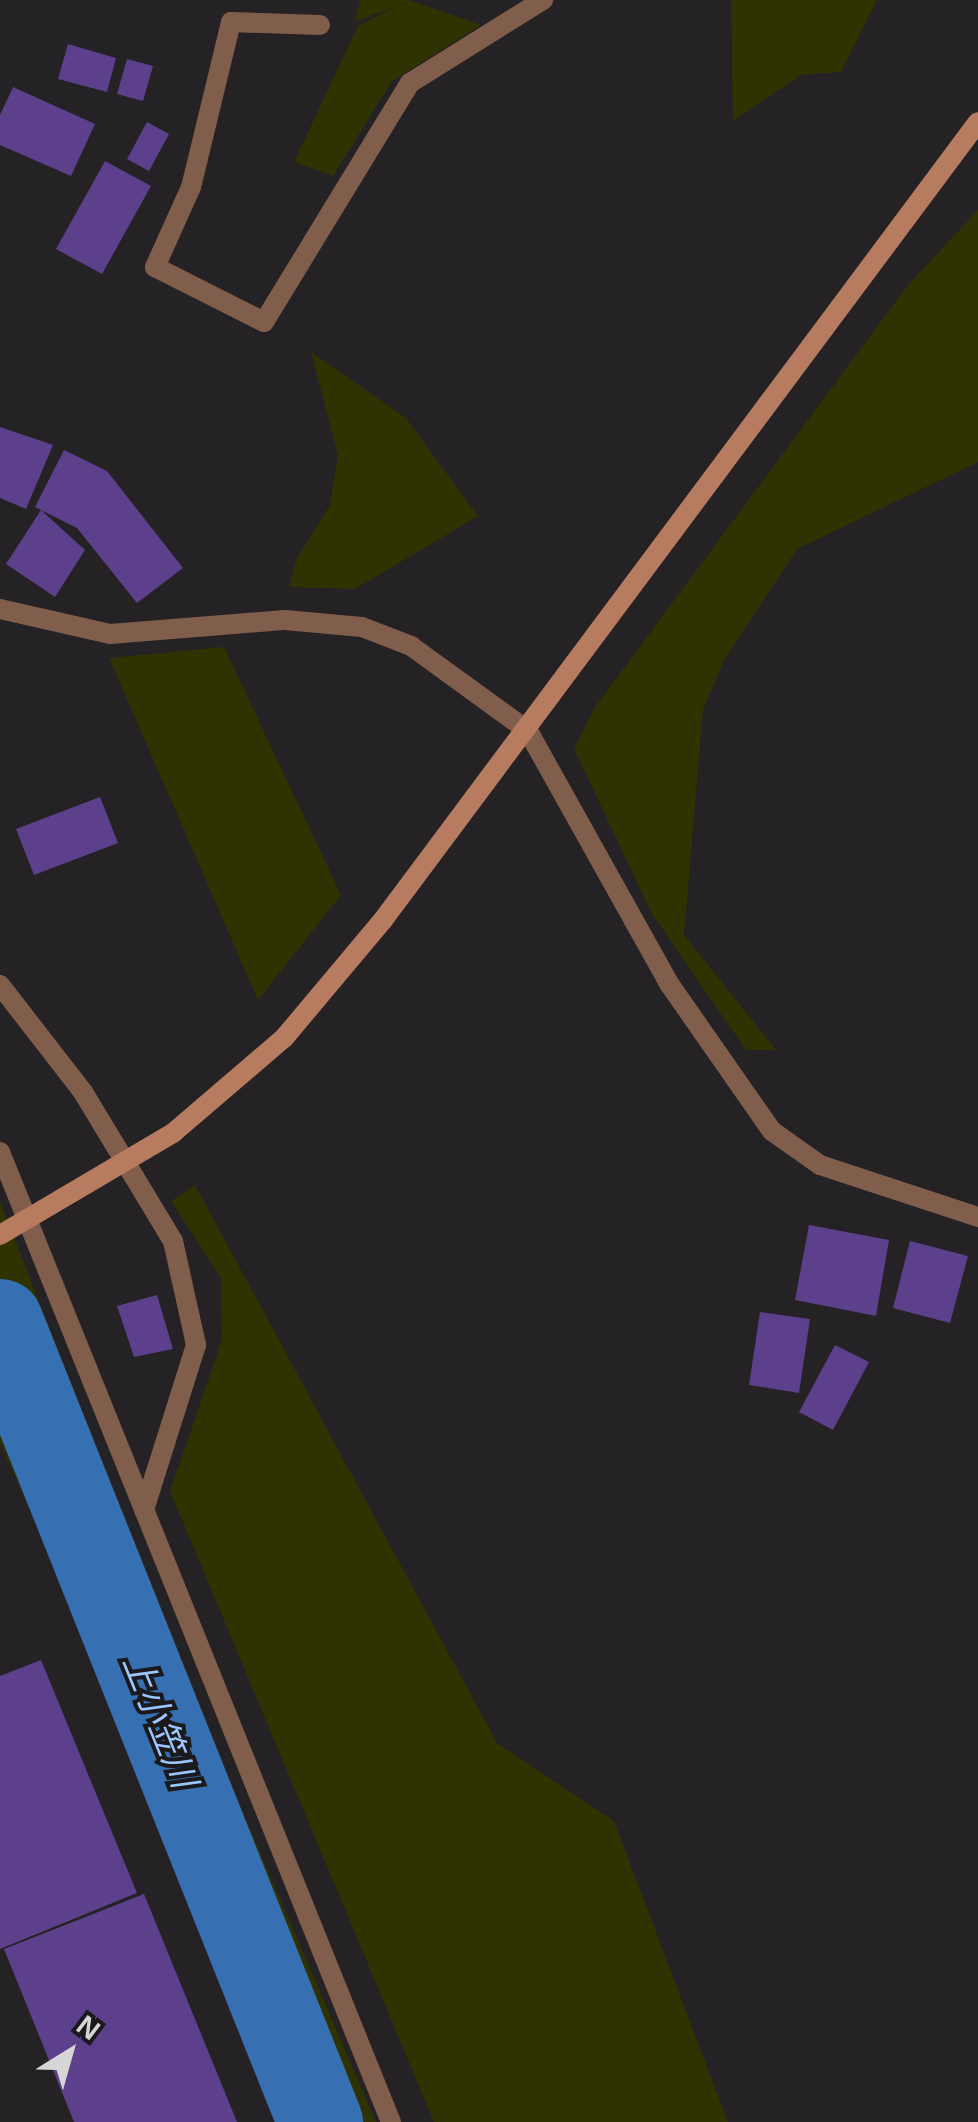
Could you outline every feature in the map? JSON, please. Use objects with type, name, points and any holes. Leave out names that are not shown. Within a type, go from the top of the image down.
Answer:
[{"type":"street","points":[[320,24],[231,22],[191,187],[155,267],[264,322],[410,83],[508,29],[543,0]]},
{"type":"street","points":[[0,1235],[174,1133],[328,990],[528,731],[978,122]]},
{"type":"street","points":[[0,610],[110,634],[286,620],[362,627],[410,646],[528,731],[670,985],[772,1130],[820,1165],[978,1217]]},
{"type":"street","points":[[0,985],[83,1092],[173,1241],[196,1344],[144,1510]]},
{"type":"street","points":[[0,1152],[391,2122]]},
{"type":"green space","points":[[360,0],[409,0],[481,25],[392,81],[333,176],[294,162],[358,26],[394,7],[355,22]]},
{"type":"green space","points":[[731,0],[877,0],[841,72],[801,75],[733,121]]},
{"type":"green space","points":[[978,210],[978,462],[797,549],[723,662],[703,710],[684,935],[776,1050],[746,1050],[652,914],[574,749],[595,707],[908,285]]},
{"type":"green space","points":[[311,352],[406,418],[478,516],[355,589],[289,587],[296,560],[330,505],[338,455]]},
{"type":"green space","points":[[224,647],[341,895],[258,1000],[109,658]]},
{"type":"green space","points":[[195,1185],[497,1743],[614,1821],[728,2122],[434,2122],[170,1491],[222,1340],[221,1278],[171,1201]]},
{"type":"green space","points":[[0,1202],[198,1708],[376,2122],[285,2122],[85,1629],[0,1443]]},
{"type":"building","points":[[68,44],[116,58],[107,92],[58,79]]},
{"type":"building","points":[[127,59],[153,66],[143,101],[117,94]]},
{"type":"building","points":[[13,87],[95,124],[71,176],[0,145],[0,115]]},
{"type":"building","points":[[147,122],[169,134],[149,171],[127,159]]},
{"type":"building","points":[[105,161],[151,186],[102,274],[56,249]]},
{"type":"building","points":[[0,427],[53,445],[26,509],[0,498]]},
{"type":"building","points":[[64,450],[107,471],[183,568],[137,603],[77,528],[35,507]]},
{"type":"building","points":[[41,510],[85,550],[55,597],[6,564]]},
{"type":"building","points":[[100,797],[118,843],[34,875],[16,829]]},
{"type":"building","points":[[809,1225],[889,1240],[876,1316],[795,1300]]},
{"type":"building","points":[[910,1241],[968,1256],[950,1323],[893,1308]]},
{"type":"building","points":[[157,1295],[173,1349],[134,1357],[117,1306]]},
{"type":"building","points":[[760,1312],[810,1319],[799,1393],[749,1385]]},
{"type":"building","points":[[835,1345],[869,1362],[833,1430],[799,1412]]},
{"type":"building","points":[[41,1660],[137,1893],[0,1949],[0,1676]]},
{"type":"building","points":[[144,1894],[237,2122],[74,2122],[4,1949]]},
{"type":"waterway","name":"上小笠川","points":[[0,1321],[320,2122]]},
{"type":"waterway","points":[[0,1405],[46,1442]]}]
